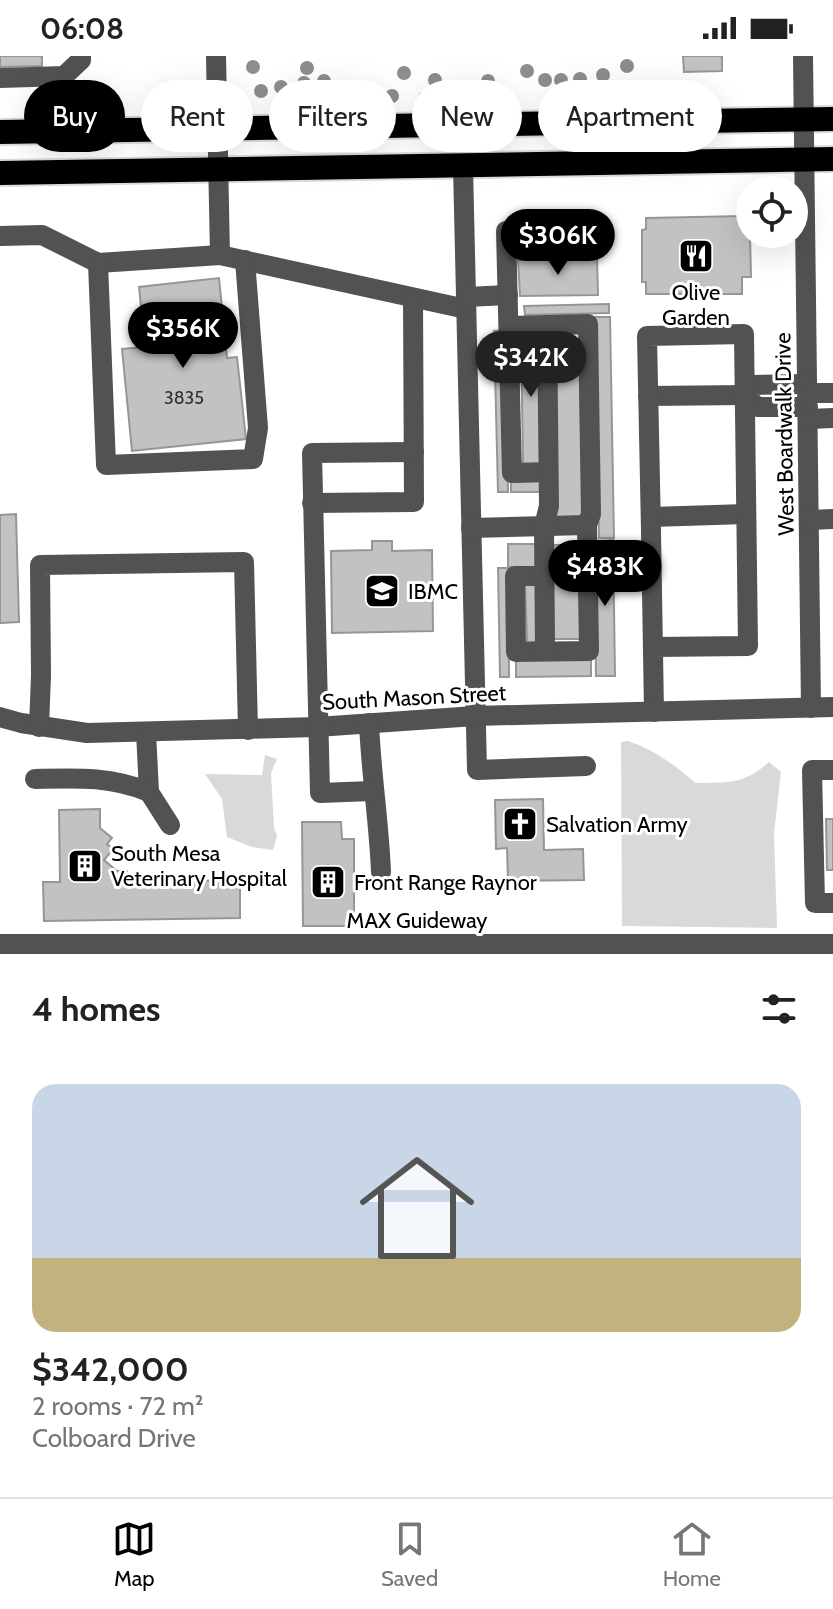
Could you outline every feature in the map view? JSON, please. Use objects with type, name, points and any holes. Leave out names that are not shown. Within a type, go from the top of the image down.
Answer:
[{"type":"highway","points":[[253,127],[833,119]]},
{"type":"highway","points":[[0,132],[141,129]]},
{"type":"highway","points":[[0,173],[833,159]]},
{"type":"street","points":[[0,78],[64,76],[81,60],[81,56]]},
{"type":"street","points":[[216,56],[216,80]]},
{"type":"street","name":"West Boardwalk Drive","points":[[803,56],[811,708]]},
{"type":"street","points":[[217,152],[220,255]]},
{"type":"street","points":[[463,167],[477,770],[586,766]]},
{"type":"street","points":[[548,472],[512,473],[506,231],[584,229]]},
{"type":"street","points":[[0,236],[42,235],[98,263],[220,255],[413,298],[466,303],[508,295]]},
{"type":"street","points":[[98,263],[106,465],[253,459],[258,428],[245,260]]},
{"type":"street","points":[[312,503],[414,502],[413,298]]},
{"type":"street","points":[[510,326],[588,324],[591,514],[587,525],[589,651],[516,652],[515,576],[544,576]]},
{"type":"street","points":[[545,651],[544,526],[549,506],[547,325]]},
{"type":"street","points":[[653,647],[748,646],[744,334],[647,336],[654,712]]},
{"type":"street","points":[[648,396],[745,395],[757,407],[808,401],[833,393]]},
{"type":"street","points":[[808,401],[833,418]]},
{"type":"street","points":[[372,791],[320,793],[312,453],[414,452]]},
{"type":"street","points":[[651,517],[746,514]]},
{"type":"street","points":[[809,520],[833,519]]},
{"type":"street","points":[[471,528],[587,525]]},
{"type":"street","points":[[39,727],[40,565],[244,562],[248,730]]},
{"type":"street","name":"South Mason Street","points":[[0,717],[39,727],[87,733],[317,727],[475,716],[833,707]]},
{"type":"street","points":[[369,723],[372,791],[381,872]]},
{"type":"street","points":[[146,732],[149,792],[170,825]]},
{"type":"street","points":[[833,770],[812,770],[815,903],[833,903]]},
{"type":"street","points":[[35,779],[86,778],[123,782],[149,792]]},
{"type":"street","name":"MAX Guideway","points":[[0,944],[833,944]]},
{"type":"shaded area","points":[[628,741],[656,753],[696,783],[743,778],[769,762],[781,772],[774,833],[777,928],[622,926],[621,742]]},
{"type":"shaded area","points":[[265,755],[277,759],[271,773],[277,836],[273,850],[252,847],[227,837],[222,799],[205,774],[262,775]]},
{"type":"building","points":[[0,56],[42,56],[42,66],[0,67]]},
{"type":"building","points":[[683,56],[722,56],[722,71],[684,72]]},
{"type":"building","name":"Olive Garden","points":[[736,216],[736,248],[750,248],[751,277],[742,277],[742,294],[646,294],[646,282],[642,282],[642,230],[646,229],[646,218]]},
{"type":"building","points":[[597,258],[598,295],[520,296],[518,260]]},
{"type":"building","points":[[219,278],[227,358],[237,357],[246,439],[132,451],[122,349],[145,347],[139,287]]},
{"type":"building","points":[[609,304],[609,313],[525,315],[524,306]]},
{"type":"building","points":[[595,317],[610,317],[614,538],[599,538]]},
{"type":"building","points":[[506,330],[508,492],[498,492],[494,331]]},
{"type":"building","points":[[521,331],[538,331],[541,466],[523,466]]},
{"type":"building","points":[[579,339],[583,518],[556,519],[553,340]]},
{"type":"building","points":[[540,481],[540,492],[511,492],[511,482]]},
{"type":"building","points":[[16,514],[19,622],[0,623],[0,515]]},
{"type":"building","points":[[613,540],[615,676],[596,676],[594,541]]},
{"type":"building","name":"IBMC","points":[[372,541],[392,541],[392,551],[432,550],[433,631],[332,633],[331,551],[372,550]]},
{"type":"building","points":[[508,544],[537,544],[537,567],[508,567]]},
{"type":"building","points":[[552,545],[579,545],[581,639],[554,639]]},
{"type":"building","points":[[498,568],[508,568],[509,677],[500,677]]},
{"type":"building","points":[[525,584],[538,584],[539,642],[527,642]]},
{"type":"building","points":[[591,658],[591,676],[516,677],[516,659]]},
{"type":"building","name":"Salvation Army","points":[[543,799],[544,850],[583,849],[584,880],[508,881],[507,848],[496,849],[495,800]]},
{"type":"building","name":"South Mesa Veterinary Hospital","points":[[100,809],[100,828],[112,838],[107,844],[113,849],[104,860],[117,871],[127,871],[127,882],[240,880],[240,918],[44,921],[43,882],[60,882],[59,810]]},
{"type":"building","points":[[826,819],[833,819],[833,870],[827,870]]},
{"type":"building","name":"Front Range Raynor","points":[[302,822],[341,822],[342,839],[354,839],[354,926],[303,926]]},
{"type":"place","name":"Olive Garden","points":[[696,256]]},
{"type":"place","name":"IBMC","points":[[382,591]]},
{"type":"place","name":"Salvation Army","points":[[520,824]]},
{"type":"place","name":"South Mesa Veterinary Hospital","points":[[85,866]]},
{"type":"place","name":"Front Range Raynor","points":[[328,882]]}]
